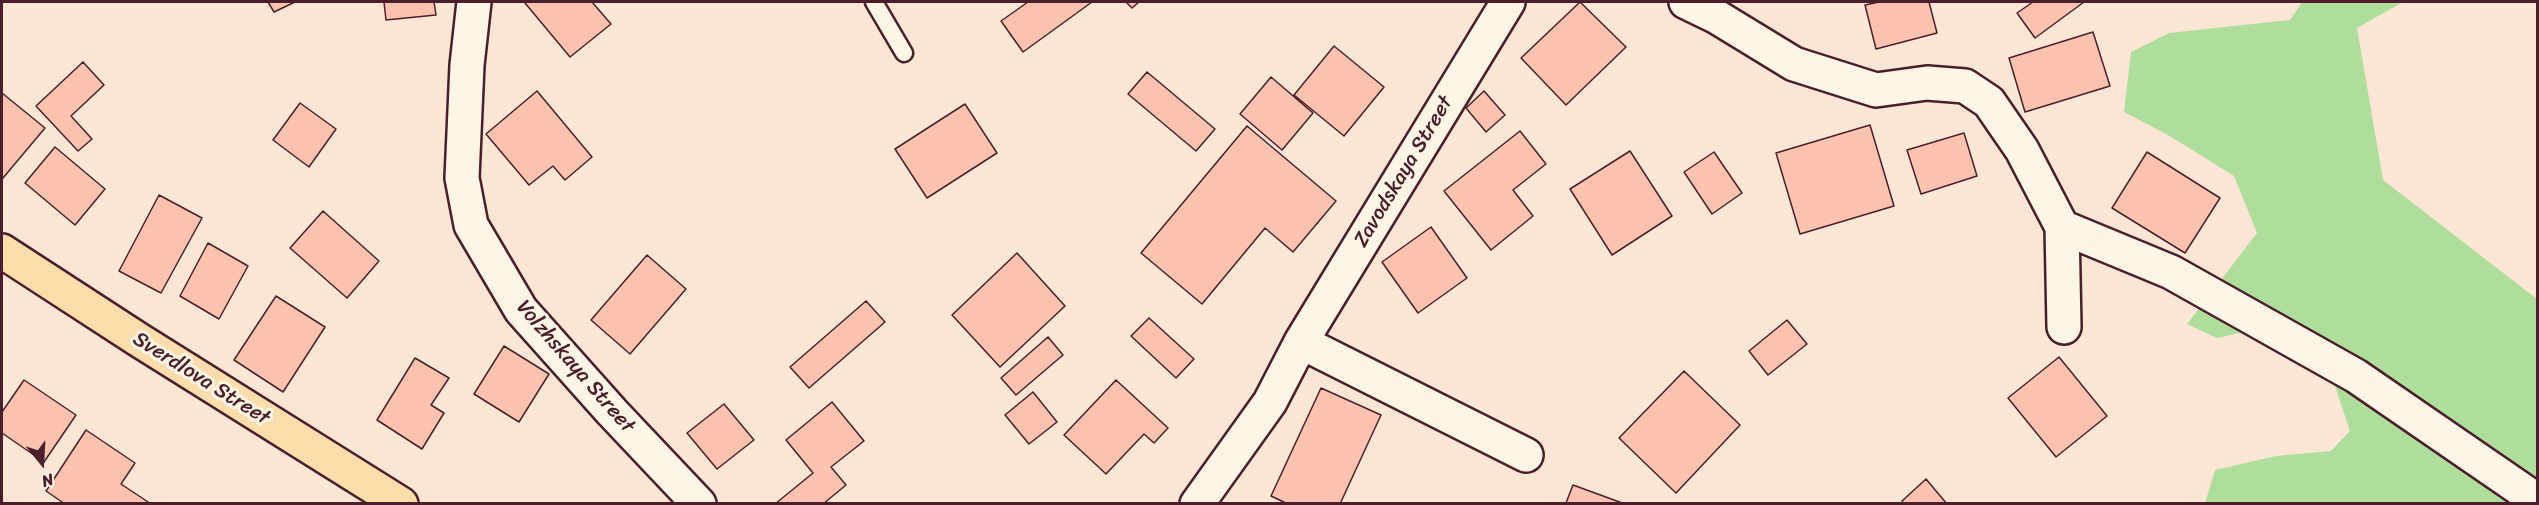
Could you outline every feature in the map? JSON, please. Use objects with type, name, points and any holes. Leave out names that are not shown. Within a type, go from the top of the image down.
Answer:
[{"type":"highway","name":"Sverdlova Street","points":[[2,251],[401,504]]},
{"type":"street","name":"Volzhskaya Street","points":[[474,2],[467,65],[462,178],[471,225],[522,310],[612,412],[699,504]]},
{"type":"street","name":"Zavodskaya Street","points":[[1197,504],[1269,402],[1301,342],[1508,2]]},
{"type":"street","points":[[1686,2],[1717,17],[1794,64],[1876,90],[1927,83],[1965,86],[1989,102],[2022,150],[2062,227],[2064,327]]},
{"type":"street","points":[[2062,227],[2171,272],[2356,376],[2538,501]]},
{"type":"street","points":[[1301,342],[1526,455]]},
{"type":"lane","points":[[874,2],[904,53]]},
{"type":"green space","points":[[2302,2],[2403,2],[2357,28],[2383,180],[2537,299],[2537,503],[2205,503],[2215,470],[2276,456],[2331,451],[2350,431],[2332,377],[2285,323],[2217,338],[2187,324],[2257,233],[2234,176],[2168,135],[2124,112],[2131,52],[2169,33],[2290,20]]},
{"type":"building","points":[[268,2],[295,2],[274,12]]},
{"type":"building","points":[[384,2],[434,2],[436,15],[386,20]]},
{"type":"building","points":[[592,2],[611,24],[570,57],[525,3]]},
{"type":"building","points":[[1028,2],[1092,2],[1023,52],[1001,21]]},
{"type":"building","points":[[1126,2],[1139,2],[1132,8]]},
{"type":"building","points":[[1580,2],[1626,47],[1566,105],[1521,58]]},
{"type":"building","points":[[1879,2],[1929,2],[1937,33],[1876,49],[1865,5]]},
{"type":"building","points":[[2033,2],[2084,2],[2035,38],[2017,13]]},
{"type":"building","points":[[2093,32],[2110,86],[2025,112],[2009,58]]},
{"type":"building","points":[[1334,46],[1384,87],[1344,136],[1294,95]]},
{"type":"building","points":[[83,62],[104,85],[71,116],[92,139],[78,151],[36,106]]},
{"type":"building","points":[[1147,72],[1215,129],[1196,151],[1128,94]]},
{"type":"building","points":[[1271,77],[1313,113],[1282,150],[1240,114]]},
{"type":"building","points":[[537,91],[592,157],[565,180],[553,166],[529,185],[486,134]]},
{"type":"building","points":[[1484,91],[1505,115],[1486,132],[1466,108]]},
{"type":"building","points":[[2,93],[45,128],[3,178],[2,177]]},
{"type":"building","points":[[300,103],[336,129],[309,167],[273,140]]},
{"type":"building","points":[[965,104],[997,153],[927,198],[895,149]]},
{"type":"building","points":[[1870,125],[1894,206],[1800,234],[1776,153]]},
{"type":"building","points":[[1247,126],[1336,201],[1293,252],[1265,228],[1202,304],[1141,253]]},
{"type":"building","points":[[1520,131],[1546,164],[1513,190],[1533,216],[1491,250],[1444,191]]},
{"type":"building","points":[[1964,133],[1977,176],[1921,194],[1907,150]]},
{"type":"building","points":[[55,147],[105,189],[75,225],[25,183]]},
{"type":"building","points":[[1630,151],[1672,216],[1612,255],[1570,189]]},
{"type":"building","points":[[1714,152],[1742,193],[1712,214],[1684,172]]},
{"type":"building","points":[[2147,152],[2220,198],[2185,253],[2112,208]]},
{"type":"building","points":[[159,195],[202,218],[161,293],[119,271]]},
{"type":"building","points":[[323,211],[379,261],[347,298],[290,248]]},
{"type":"building","points":[[1431,227],[1467,278],[1418,313],[1382,262]]},
{"type":"building","points":[[208,243],[248,266],[219,319],[180,296]]},
{"type":"building","points":[[1017,253],[1065,306],[1000,367],[952,315]]},
{"type":"building","points":[[647,255],[686,289],[630,354],[591,320]]},
{"type":"building","points":[[276,296],[325,327],[283,392],[234,360]]},
{"type":"building","points":[[866,301],[885,322],[809,388],[790,367]]},
{"type":"building","points":[[1149,318],[1194,359],[1176,378],[1131,336]]},
{"type":"building","points":[[1787,320],[1807,344],[1768,375],[1749,351]]},
{"type":"building","points":[[1048,337],[1063,355],[1016,395],[1001,378]]},
{"type":"building","points":[[504,346],[549,374],[519,422],[474,394]]},
{"type":"building","points":[[2059,357],[2107,416],[2056,457],[2008,398]]},
{"type":"building","points":[[415,358],[449,378],[431,405],[444,413],[422,449],[377,420]]},
{"type":"building","points":[[1684,371],[1740,425],[1676,493],[1619,438]]},
{"type":"building","points":[[24,380],[76,415],[44,462],[2,433],[2,412]]},
{"type":"building","points":[[1116,380],[1168,428],[1154,443],[1144,434],[1106,474],[1064,435]]},
{"type":"building","points":[[1321,388],[1381,415],[1340,504],[1288,504],[1271,496]]},
{"type":"building","points":[[1033,392],[1057,422],[1029,444],[1005,415]]},
{"type":"building","points":[[832,402],[864,441],[831,467],[846,485],[823,504],[775,504],[813,473],[786,440]]},
{"type":"building","points":[[724,404],[754,440],[717,469],[687,433]]},
{"type":"building","points":[[86,430],[135,463],[121,484],[151,504],[65,504],[46,491]]},
{"type":"building","points":[[1926,479],[1947,504],[1904,504],[1902,501]]},
{"type":"building","points":[[1573,485],[1625,504],[1566,503]]}]
